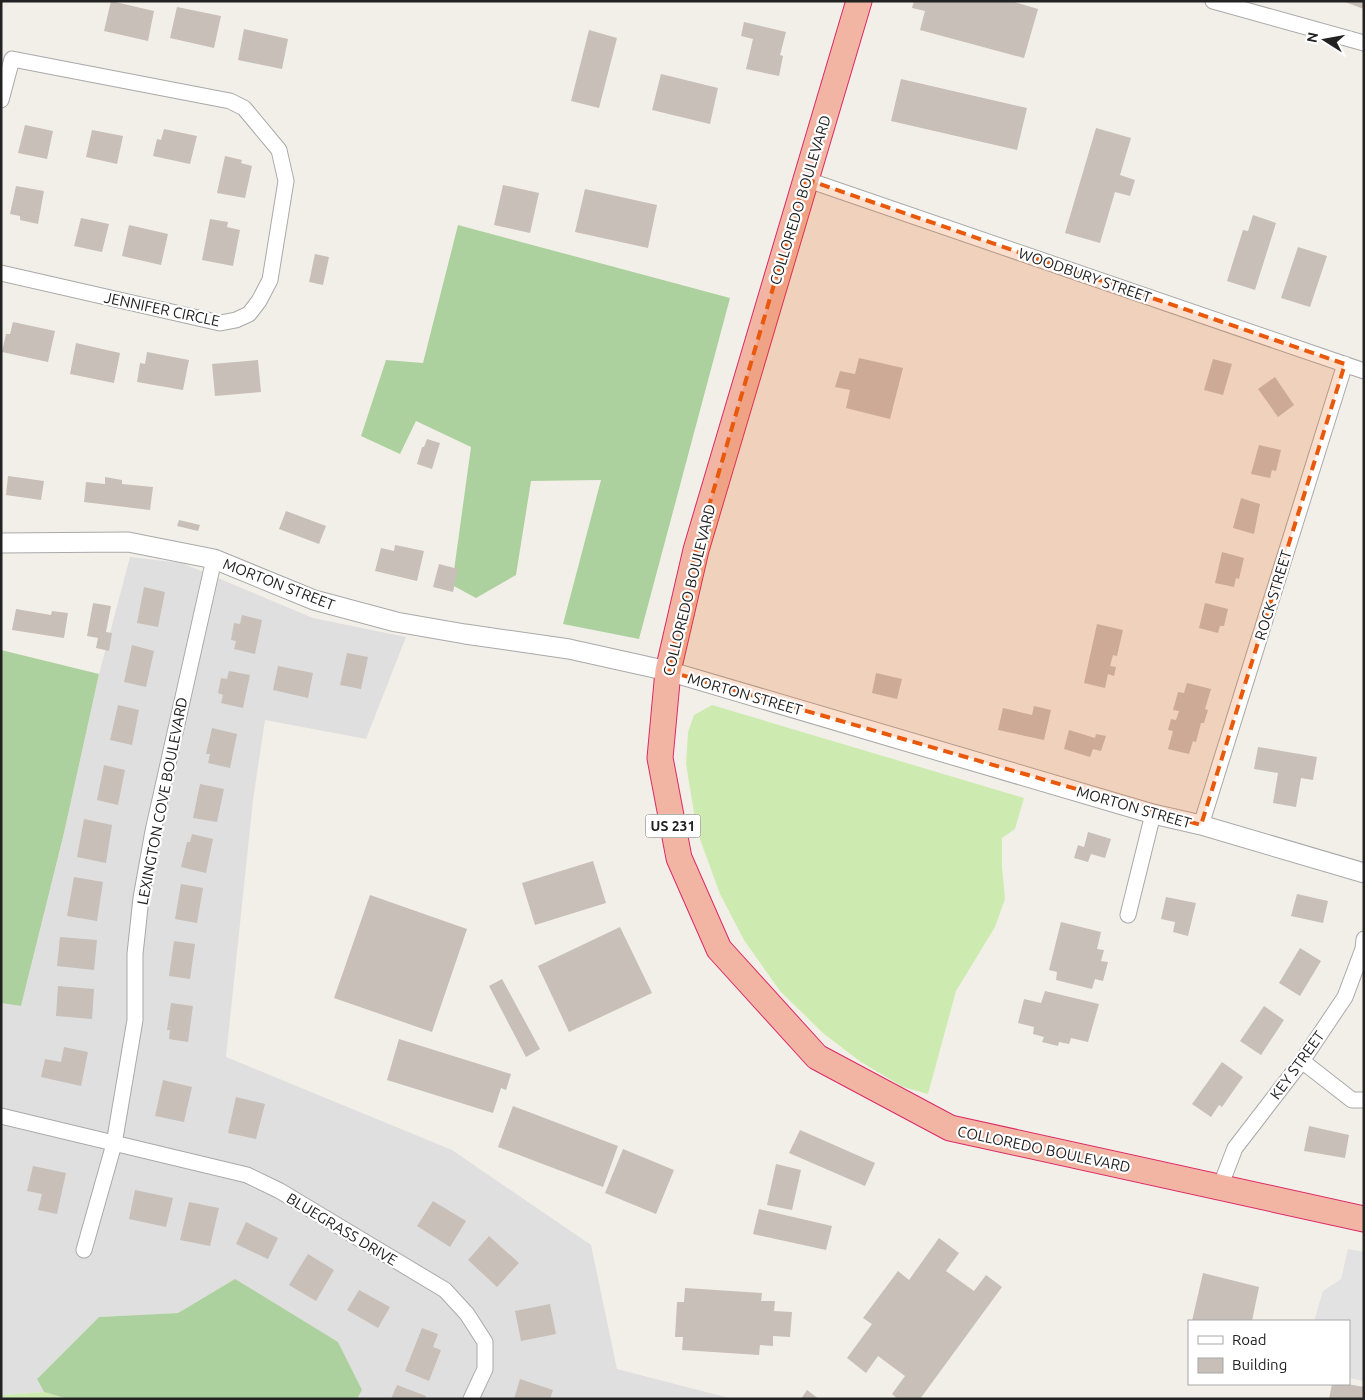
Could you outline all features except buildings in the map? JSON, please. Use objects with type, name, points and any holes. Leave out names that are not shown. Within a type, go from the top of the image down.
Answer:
[{"type":"highway","name":"COLLOREDO BOULEVARD","points":[[859,1],[696,550],[668,671],[660,758],[678,858],[719,949],[817,1057],[950,1128],[1364,1219]]},
{"type":"street","points":[[1213,1],[1364,43]]},
{"type":"street","name":"JENNIFER CIRCLE","points":[[1,100],[7,57],[230,102],[244,108],[279,150],[286,181],[270,280],[259,301],[249,314],[236,320],[220,323],[1,273]]},
{"type":"street","name":"WOODBURY STREET","points":[[805,179],[1364,371]]},
{"type":"street","name":"ROCK STREET","points":[[1201,826],[1345,364]]},
{"type":"street","name":"MORTON STREET","points":[[1,543],[128,542],[214,560],[314,600],[396,622],[570,649],[668,671],[1153,814],[1364,873]]},
{"type":"street","name":"LEXINGTON COVE BOULEVARD","points":[[84,1250],[114,1144],[135,1020],[135,954],[141,898],[153,831],[214,560]]},
{"type":"street","points":[[1128,915],[1153,814]]},
{"type":"street","name":"KEY STREET","points":[[1220,1186],[1235,1148],[1302,1062],[1345,997],[1363,949],[1364,939]]},
{"type":"street","points":[[1302,1062],[1352,1100],[1364,1100]]},
{"type":"street","name":"BLUEGRASS DRIVE","points":[[2,1116],[247,1175],[280,1191],[445,1290],[467,1314],[486,1342],[485,1369],[471,1399]]},
{"type":"highlighted area","points":[[805,179],[1345,364],[1201,825],[668,671],[696,550]]},
{"type":"shaded area","points":[[130,557],[182,563],[313,618],[406,637],[366,739],[265,720],[253,800],[226,1057],[452,1150],[591,1245],[617,1369],[733,1399],[357,1399],[362,1390],[235,1279],[178,1313],[99,1317],[37,1379],[44,1392],[1,1395],[1,1003],[21,1006],[64,833],[99,674]]},
{"type":"shaded area","points":[[1348,1249],[1364,1252],[1364,1381],[1350,1378],[1350,1320],[1314,1320],[1323,1291],[1341,1279]]},
{"type":"green space","points":[[458,225],[730,298],[639,639],[563,624],[601,480],[531,481],[516,575],[476,598],[452,585],[471,447],[416,421],[400,454],[361,436],[386,360],[423,363]]},
{"type":"green space","points":[[1,650],[99,674],[64,833],[21,1006],[1,1003]]},
{"type":"green space","points":[[712,705],[1024,798],[1015,829],[1002,838],[1005,899],[995,927],[956,991],[928,1094],[903,1087],[861,1062],[824,1034],[780,991],[744,940],[720,894],[697,831],[686,764],[688,732],[694,715]]},
{"type":"green space","points":[[235,1279],[338,1342],[362,1390],[357,1399],[68,1399],[44,1392],[37,1379],[99,1317],[178,1313]]},
{"type":"green space","points":[[44,1392],[68,1399],[1,1399],[1,1395]]}]
